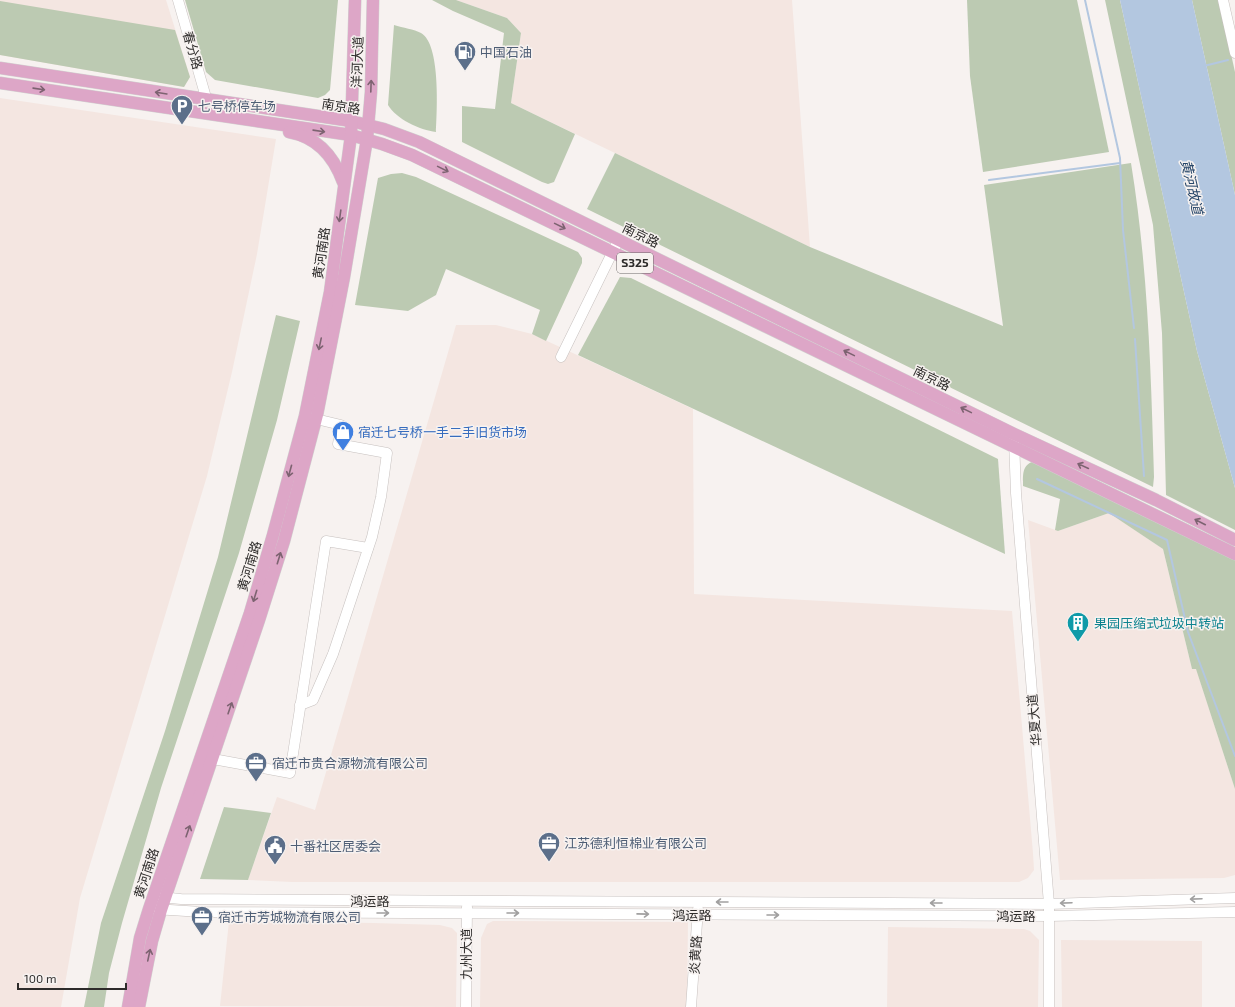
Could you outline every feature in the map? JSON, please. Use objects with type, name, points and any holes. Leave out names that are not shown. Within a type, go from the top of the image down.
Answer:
[{"type":"main road","name":"洋河大道","points":[[352,122],[355,0]]},
{"type":"main road","name":"洋河大道","points":[[368,125],[373,0]]},
{"type":"main road","name":"南京路","points":[[0,68],[207,101],[352,122],[368,125],[419,142],[619,240],[1014,440],[1235,554]]},
{"type":"main road","name":"南京路","points":[[0,83],[351,135],[412,154],[613,252],[1014,440],[1156,500],[1235,540]]},
{"type":"main road","points":[[189,112],[198,117],[297,134],[308,139],[330,155],[338,167],[344,186]]},
{"type":"main road","name":"黄河南路","points":[[140,1007],[152,941],[154,909],[153,896],[250,613],[305,416],[330,292],[352,122]]},
{"type":"main road","name":"黄河南路","points":[[128,1007],[140,938],[154,909],[165,898],[213,759],[284,541],[316,419],[344,277],[368,125]]},
{"type":"street","points":[[1223,0],[1233,37],[1235,53]]},
{"type":"street","name":"春分路","points":[[179,1],[207,101]]},
{"type":"street","points":[[561,357],[619,240]]},
{"type":"street","points":[[300,705],[313,700],[333,654],[368,548],[381,497],[387,453],[338,444],[341,425],[316,419]]},
{"type":"street","name":"华夏大道","points":[[1014,440],[1016,493],[1049,904],[1049,1007]]},
{"type":"street","points":[[213,759],[290,773],[326,541],[368,548]]},
{"type":"street","name":"鸿运路","points":[[153,896],[165,898],[467,901],[1049,904],[1235,898]]},
{"type":"street","name":"九州大道","points":[[466,1007],[467,901]]},
{"type":"street","name":"炎黄路","points":[[692,1007],[698,915],[696,902]]},
{"type":"street","name":"鸿运路","points":[[154,909],[210,912],[1049,916],[1235,912]]},
{"type":"shaded area","points":[[0,0],[166,0],[190,77],[184,87],[0,55]]},
{"type":"shaded area","points":[[456,0],[792,0],[810,247],[511,103],[521,33],[507,18]]},
{"type":"shaded area","points":[[0,98],[276,139],[257,254],[232,372],[207,476],[80,898],[61,1007],[0,1007]]},
{"type":"shaded area","points":[[456,325],[496,325],[532,334],[693,409],[694,594],[1012,611],[1033,853],[1034,870],[1028,878],[1019,882],[292,882],[248,880],[277,797],[315,810]]},
{"type":"shaded area","points":[[1109,513],[1163,549],[1192,669],[1196,668],[1235,789],[1235,875],[1224,878],[1060,880],[1028,520],[1058,531]]},
{"type":"shaded area","points":[[229,921],[440,925],[452,928],[457,933],[456,1007],[220,1006]]},
{"type":"shaded area","points":[[493,921],[688,922],[687,1007],[480,1007],[481,938],[487,924]]},
{"type":"shaded area","points":[[888,927],[1024,929],[1030,931],[1039,940],[1038,1007],[887,1007]]},
{"type":"shaded area","points":[[1061,940],[1202,941],[1202,1007],[1062,1007]]},
{"type":"green space","points":[[185,0],[338,0],[330,90],[325,95],[318,98],[215,80],[206,72]]},
{"type":"green space","points":[[432,0],[456,0],[507,18],[521,33],[511,103],[575,134],[554,182],[548,184],[542,182],[462,142],[462,106],[495,109],[504,33],[453,11]]},
{"type":"green space","points":[[967,0],[1077,0],[1109,152],[983,172],[970,76]]},
{"type":"green space","points":[[1105,0],[1120,0],[1197,351],[1235,488],[1235,530],[1166,495],[1162,333],[1153,225]]},
{"type":"green space","points":[[1192,0],[1219,0],[1235,72],[1235,195]]},
{"type":"green space","points":[[0,1],[175,30],[190,77],[184,87],[0,55]]},
{"type":"green space","points":[[394,25],[421,33],[427,40],[432,50],[435,64],[437,95],[436,132],[423,129],[409,123],[397,115],[388,105]]},
{"type":"green space","points":[[615,153],[810,247],[1003,326],[984,185],[1131,163],[1137,202],[1148,320],[1153,438],[1153,487],[587,209]]},
{"type":"green space","points":[[402,173],[416,177],[578,252],[582,258],[582,263],[546,341],[532,334],[540,310],[446,269],[436,295],[408,311],[355,305],[378,178],[391,174]]},
{"type":"green space","points":[[620,277],[631,278],[998,459],[1005,554],[578,355]]},
{"type":"green space","points":[[276,315],[300,321],[277,420],[239,553],[161,788],[122,923],[109,973],[104,1007],[84,1007],[101,923],[165,731],[218,557]]},
{"type":"green space","points":[[1035,461],[1235,557],[1235,789],[1196,669],[1192,669],[1163,549],[1109,513],[1058,531],[1055,530],[1060,499],[1023,486],[1023,474],[1025,467],[1031,462]]},
{"type":"green space","points":[[224,807],[271,813],[248,880],[200,879]]},
{"type":"water","name":"黄河故道","points":[[1120,0],[1192,0],[1235,195],[1235,488],[1197,351]]},
{"type":"waterway","points":[[1085,0],[1120,158],[1123,230],[1134,328]]},
{"type":"waterway","points":[[1204,66],[1228,60]]},
{"type":"waterway","points":[[989,180],[1120,163]]},
{"type":"waterway","points":[[1135,339],[1144,476]]},
{"type":"waterway","points":[[1037,479],[1167,540],[1188,632],[1235,756]]},
{"type":"place","name":"中国石油","points":[[465,72]]},
{"type":"place","name":"七号桥停车场","points":[[182,126]]},
{"type":"place","name":"宿迁七号桥一手二手旧货市场","points":[[343,452]]},
{"type":"place","name":"果园压缩式垃圾中转站","points":[[1078,642]]},
{"type":"place","name":"宿迁市贵合源物流有限公司","points":[[256,782]]},
{"type":"place","name":"江苏德利恒棉业有限公司","points":[[549,862]]},
{"type":"place","name":"十番社区居委会","points":[[275,866]]},
{"type":"place","name":"宿迁市芳城物流有限公司","points":[[202,936]]}]
